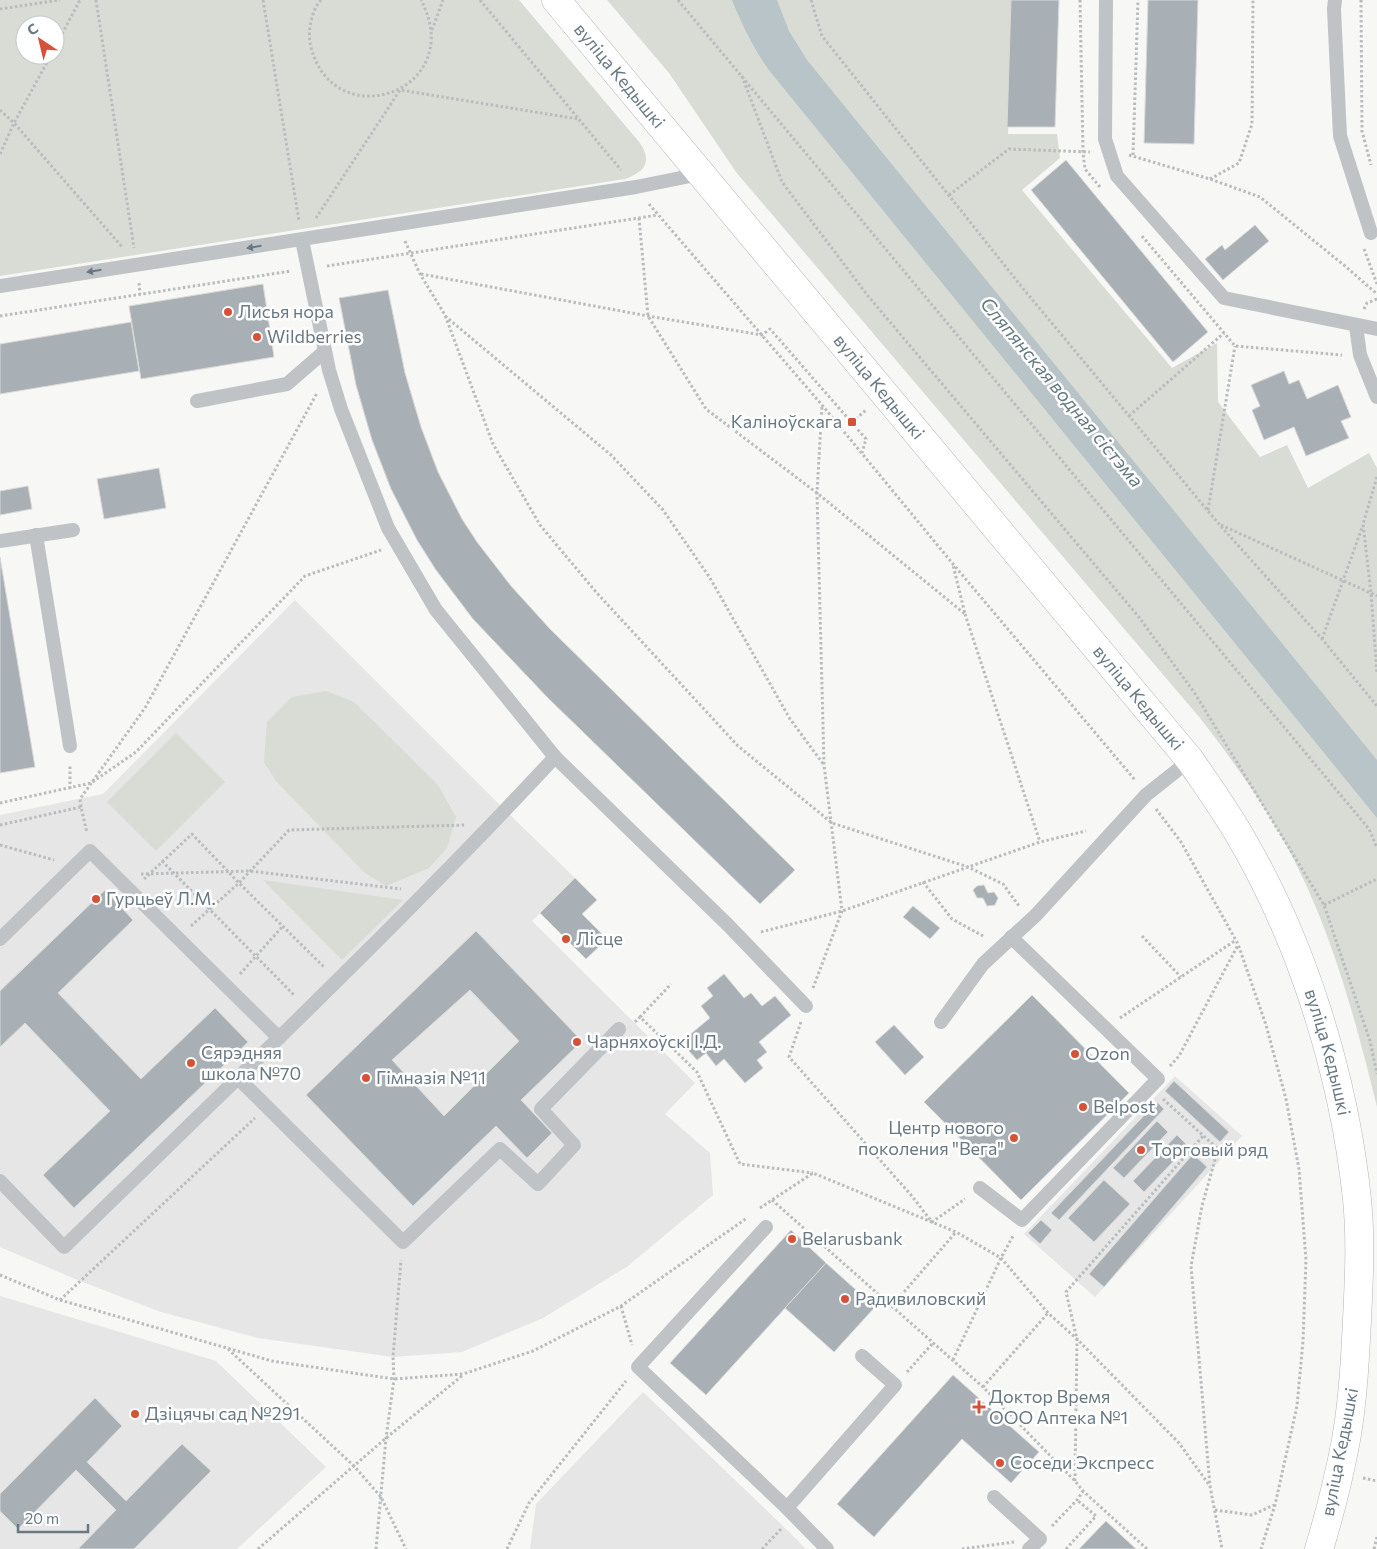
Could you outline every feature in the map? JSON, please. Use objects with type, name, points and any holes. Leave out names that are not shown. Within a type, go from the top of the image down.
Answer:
[{"type":"street","name":"вуліца Кедышкі","points":[[556,0],[1190,760],[1240,836],[1273,898],[1297,954],[1330,1057],[1344,1112],[1357,1201],[1359,1286],[1352,1394],[1339,1474],[1319,1549]]},
{"type":"lane","points":[[1106,0],[1105,139],[1117,176],[1224,298],[1377,329]]},
{"type":"lane","points":[[1335,0],[1340,136],[1371,233]]},
{"type":"lane","points":[[0,286],[636,187],[700,174]]},
{"type":"lane","points":[[302,240],[329,370],[341,409],[388,528],[436,610],[555,757],[740,937],[806,1006]]},
{"type":"lane","points":[[1356,326],[1360,355],[1377,397]]},
{"type":"lane","points":[[196,401],[288,384],[325,350]]},
{"type":"lane","points":[[0,541],[73,530]]},
{"type":"lane","points":[[36,536],[70,746]]},
{"type":"lane","points":[[0,1181],[64,1247],[309,1010],[555,757]]},
{"type":"lane","points":[[941,1022],[982,964],[1036,915],[1146,795],[1190,760]]},
{"type":"lane","points":[[0,940],[90,851],[279,1038]]},
{"type":"lane","points":[[980,1188],[1022,1220],[1154,1083],[1105,1028],[1006,941]]},
{"type":"lane","points":[[238,1078],[266,1108],[403,1242],[500,1149],[538,1184],[574,1145],[541,1109],[619,1029]]},
{"type":"lane","points":[[766,1227],[638,1367],[827,1549]]},
{"type":"lane","points":[[790,1512],[895,1385],[862,1356]]},
{"type":"lane","points":[[994,1497],[1040,1539],[1029,1549]]},
{"type":"path","points":[[0,9],[60,0]]},
{"type":"path","points":[[65,28],[80,0]]},
{"type":"path","points":[[96,0],[137,264]]},
{"type":"path","points":[[263,0],[302,240]]},
{"type":"path","points":[[322,0],[311,21],[310,41],[315,61],[326,78],[342,90],[361,96],[381,96],[400,90],[414,80],[425,65],[431,48],[432,30],[429,15],[421,0]]},
{"type":"path","points":[[432,30],[443,0]]},
{"type":"path","points":[[480,0],[658,215],[822,405],[1130,774],[1181,842],[1236,940],[1266,1025],[1286,1099],[1299,1169],[1306,1260],[1298,1406],[1275,1505],[1261,1549]]},
{"type":"path","points":[[678,0],[1363,821],[1369,829],[1377,848]]},
{"type":"path","points":[[811,0],[822,36],[1021,286],[1218,523],[1322,639],[1377,706]]},
{"type":"path","points":[[1133,155],[1138,0]]},
{"type":"path","points":[[1210,179],[1239,163],[1252,124],[1253,0]]},
{"type":"path","points":[[1361,0],[1362,131],[1372,169]]},
{"type":"path","points":[[0,154],[45,65]]},
{"type":"path","points":[[742,76],[782,182],[868,296],[1138,616],[1194,692],[1324,905],[1370,1041],[1377,1074]]},
{"type":"path","points":[[302,240],[400,90]]},
{"type":"path","points":[[400,90],[578,119]]},
{"type":"path","points":[[0,110],[14,123],[137,264]]},
{"type":"path","points":[[949,195],[1009,149],[1133,155],[1260,197],[1377,294]]},
{"type":"path","points":[[0,316],[658,215]]},
{"type":"path","points":[[639,218],[648,316],[706,410],[817,493],[965,614]]},
{"type":"path","points":[[397,224],[420,274],[445,315],[493,444],[540,525],[596,592],[738,746],[832,823],[968,867],[1003,884],[1029,921]]},
{"type":"path","points":[[1364,249],[1377,284]]},
{"type":"path","points":[[420,274],[762,335]]},
{"type":"path","points":[[445,315],[611,455],[663,510],[710,578],[790,718],[824,765]]},
{"type":"path","points":[[762,335],[770,328],[866,439],[862,454]]},
{"type":"path","points":[[1129,416],[1224,333]]},
{"type":"path","points":[[1208,511],[1235,346],[1350,356],[1360,355]]},
{"type":"path","points":[[90,851],[80,799],[145,708],[329,370]]},
{"type":"path","points":[[822,405],[817,493],[824,765],[842,911],[789,1057],[911,1195],[932,1222],[980,1188]]},
{"type":"path","points":[[1322,639],[1363,524],[1377,477]]},
{"type":"path","points":[[1218,523],[1377,596]]},
{"type":"path","points":[[1363,524],[1371,593],[1377,673]]},
{"type":"path","points":[[0,803],[91,783],[136,752],[305,576],[398,545]]},
{"type":"path","points":[[953,564],[965,614],[1040,842]]},
{"type":"path","points":[[70,746],[70,789]]},
{"type":"path","points":[[0,825],[81,807]]},
{"type":"path","points":[[178,939],[239,883],[289,830],[491,824]]},
{"type":"path","points":[[740,937],[842,911],[1040,842],[1086,832],[1092,826]]},
{"type":"path","points":[[132,892],[192,834],[282,927],[337,980]]},
{"type":"path","points":[[0,845],[75,866]]},
{"type":"path","points":[[162,861],[309,1010]]},
{"type":"path","points":[[114,875],[250,871],[405,890],[427,890]]},
{"type":"path","points":[[1324,905],[1377,879]]},
{"type":"path","points":[[923,882],[952,919],[1006,941]]},
{"type":"path","points":[[228,988],[282,927]]},
{"type":"path","points":[[1142,936],[1181,977]]},
{"type":"path","points":[[1105,1028],[1236,940]]},
{"type":"path","points":[[1210,1486],[1191,1266],[1202,1206],[1218,1149],[1203,1136],[1154,1083],[1179,1056],[1238,944]]},
{"type":"path","points":[[619,1029],[640,1017],[671,984]]},
{"type":"path","points":[[640,1017],[697,1072],[740,1164],[813,1173]]},
{"type":"path","points":[[60,1300],[266,1108]]},
{"type":"path","points":[[1076,1481],[1077,1339],[1066,1292],[1203,1136]]},
{"type":"path","points":[[772,1200],[983,1387],[1076,1481],[1083,1491],[1147,1549]]},
{"type":"path","points":[[953,1360],[1001,1258],[1022,1220]]},
{"type":"path","points":[[891,1306],[956,1232]]},
{"type":"path","points":[[376,1549],[386,1438],[394,1379],[393,1357],[403,1242]]},
{"type":"path","points":[[507,1549],[528,1503],[638,1367],[621,1306]]},
{"type":"path","points":[[983,1387],[1048,1313]]},
{"type":"path","points":[[895,1385],[933,1343]]},
{"type":"path","points":[[228,1348],[354,1466],[381,1497],[406,1549]]},
{"type":"path","points":[[258,1549],[386,1438],[464,1374]]},
{"type":"path","points":[[1066,1549],[1096,1516],[1077,1500]]},
{"type":"path","points":[[1215,1510],[1252,1515],[1275,1505]]},
{"type":"path","points":[[762,1549],[790,1512]]},
{"type":"path","points":[[1374,1549],[1377,1537]]},
{"type":"shaded area","points":[[0,0],[519,0],[640,143],[646,156],[644,166],[642,170],[625,179],[0,276]]},
{"type":"shaded area","points":[[607,0],[1012,0],[1008,134],[1057,134],[1060,158],[1022,190],[1172,368],[1217,343],[1218,402],[1260,457],[1287,445],[1308,488],[1369,453],[1377,468],[1377,1107],[1362,1046],[1335,957],[1324,928],[1289,850],[1241,773],[1200,718],[736,172],[669,73]]},
{"type":"shaded area","points":[[295,600],[575,878],[532,921],[695,1083],[665,1114],[710,1153],[713,1195],[628,1266],[543,1318],[462,1352],[393,1357],[258,1338],[161,1312],[80,1281],[0,1247],[0,815],[103,794]]},
{"type":"shaded area","points":[[326,691],[354,702],[438,785],[456,817],[447,848],[429,868],[386,886],[365,873],[276,781],[264,762],[267,722],[292,697]]},
{"type":"shaded area","points":[[176,733],[225,782],[156,851],[107,802]]},
{"type":"shaded area","points":[[263,880],[403,900],[342,960]]},
{"type":"shaded area","points":[[1175,1076],[1242,1136],[1095,1297],[1024,1234]]},
{"type":"shaded area","name":"Дзіцячы сад №291","points":[[0,1296],[216,1361],[326,1467],[237,1549],[0,1549]]},
{"type":"shaded area","points":[[643,1392],[806,1549],[530,1549],[536,1504]]},
{"type":"water","name":"Сляпянская водная сістэма","points":[[732,0],[777,0],[789,31],[807,60],[1377,760],[1377,818],[768,69],[748,36]]},
{"type":"building","points":[[1011,0],[1059,0],[1055,127],[1007,127]]},
{"type":"building","points":[[1148,0],[1198,0],[1194,144],[1144,143]]},
{"type":"building","points":[[1066,160],[1208,332],[1173,362],[1031,190]]},
{"type":"building","points":[[1255,225],[1269,241],[1223,280],[1205,259],[1222,245],[1225,250]]},
{"type":"building","points":[[263,284],[274,357],[141,379],[129,306]]},
{"type":"building","points":[[388,290],[405,373],[421,427],[438,472],[462,519],[511,586],[550,629],[795,870],[760,904],[547,697],[473,619],[436,570],[417,540],[391,489],[372,440],[356,385],[339,298]]},
{"type":"building","points":[[131,322],[139,371],[0,394],[0,344]]},
{"type":"building","points":[[1284,371],[1289,384],[1299,380],[1307,399],[1338,385],[1351,417],[1341,421],[1349,438],[1306,456],[1294,427],[1264,440],[1252,410],[1260,406],[1251,385]]},
{"type":"building","points":[[159,468],[166,508],[104,519],[97,479]]},
{"type":"building","points":[[28,486],[32,509],[0,515],[0,491]]},
{"type":"building","points":[[0,557],[35,767],[0,773]]},
{"type":"building","points":[[575,878],[597,900],[582,914],[607,939],[586,959],[540,913]]},
{"type":"building","points":[[984,885],[988,893],[994,892],[998,898],[995,905],[987,906],[983,898],[977,898],[973,890],[977,886]]},
{"type":"building","name":"Сярэдняя школа №70","points":[[105,890],[133,920],[58,993],[141,1079],[215,1008],[248,1042],[74,1208],[43,1175],[110,1111],[25,1023],[0,1047],[0,991]]},
{"type":"building","points":[[913,906],[940,928],[930,939],[903,917]]},
{"type":"building","name":"Гімназія №11","points":[[476,931],[582,1041],[521,1100],[552,1133],[527,1158],[496,1126],[413,1206],[306,1095]],"holes":[[[470,990],[519,1041],[444,1116],[392,1060]]]},
{"type":"building","points":[[724,974],[744,998],[751,993],[762,1006],[775,996],[791,1015],[759,1042],[767,1052],[757,1060],[763,1068],[745,1083],[724,1059],[716,1066],[706,1053],[697,1060],[681,1042],[710,1018],[701,1006],[713,996],[707,988]]},
{"type":"building","points":[[1032,995],[1129,1093],[1021,1200],[924,1102]]},
{"type":"building","points":[[894,1025],[924,1057],[905,1075],[875,1042]]},
{"type":"building","points":[[1174,1081],[1229,1132],[1220,1142],[1165,1091]]},
{"type":"building","points":[[1157,1102],[1164,1109],[1059,1220],[1051,1213]]},
{"type":"building","name":"Торговый ряд","points":[[1157,1121],[1168,1132],[1124,1178],[1113,1168]]},
{"type":"building","name":"Торговый ряд","points":[[1177,1135],[1188,1146],[1144,1192],[1133,1181]]},
{"type":"building","points":[[1193,1154],[1207,1167],[1104,1287],[1089,1274]]},
{"type":"building","points":[[1104,1180],[1130,1204],[1094,1242],[1068,1218]]},
{"type":"building","points":[[1041,1220],[1052,1230],[1040,1244],[1028,1233]]},
{"type":"building","points":[[791,1230],[826,1263],[706,1395],[670,1363]]},
{"type":"building","points":[[826,1263],[875,1307],[834,1352],[785,1308]]},
{"type":"building","points":[[953,1375],[1039,1452],[1011,1483],[962,1439],[874,1537],[837,1504]]},
{"type":"building","points":[[95,1398],[122,1426],[87,1462],[126,1501],[182,1444],[211,1471],[134,1549],[79,1548],[116,1510],[76,1470],[18,1529],[0,1511],[0,1494]]},
{"type":"building","points":[[1106,1521],[1136,1549],[1079,1549]]},
{"type":"place","name":"Лисья нора","points":[[228,312]]},
{"type":"place","name":"Wildberries","points":[[257,337]]},
{"type":"place","name":"Каліноўскага","points":[[852,422]]},
{"type":"place","name":"Гурцьеў Л.М.","points":[[96,899]]},
{"type":"place","name":"Лісце","points":[[566,939]]},
{"type":"place","name":"Чарняхоўскі І.Д.","points":[[577,1042]]},
{"type":"place","name":"Ozon","points":[[1075,1054]]},
{"type":"place","name":"Сярэдняя школа №70","points":[[191,1063]]},
{"type":"place","name":"Гімназія №11","points":[[366,1078]]},
{"type":"place","name":"Belpost","points":[[1083,1107]]},
{"type":"place","name":"Центр нового поколения \"Вега\"","points":[[1014,1138]]},
{"type":"place","name":"Торговый ряд","points":[[1141,1150]]},
{"type":"place","name":"Belarusbank","points":[[792,1239]]},
{"type":"place","name":"Радивиловский","points":[[845,1299]]},
{"type":"place","name":"Доктор Время ООО Аптека №1","points":[[979,1407]]},
{"type":"place","name":"Дзіцячы сад №291","points":[[135,1414]]},
{"type":"place","name":"Соседи Экспресс","points":[[1000,1463]]}]
